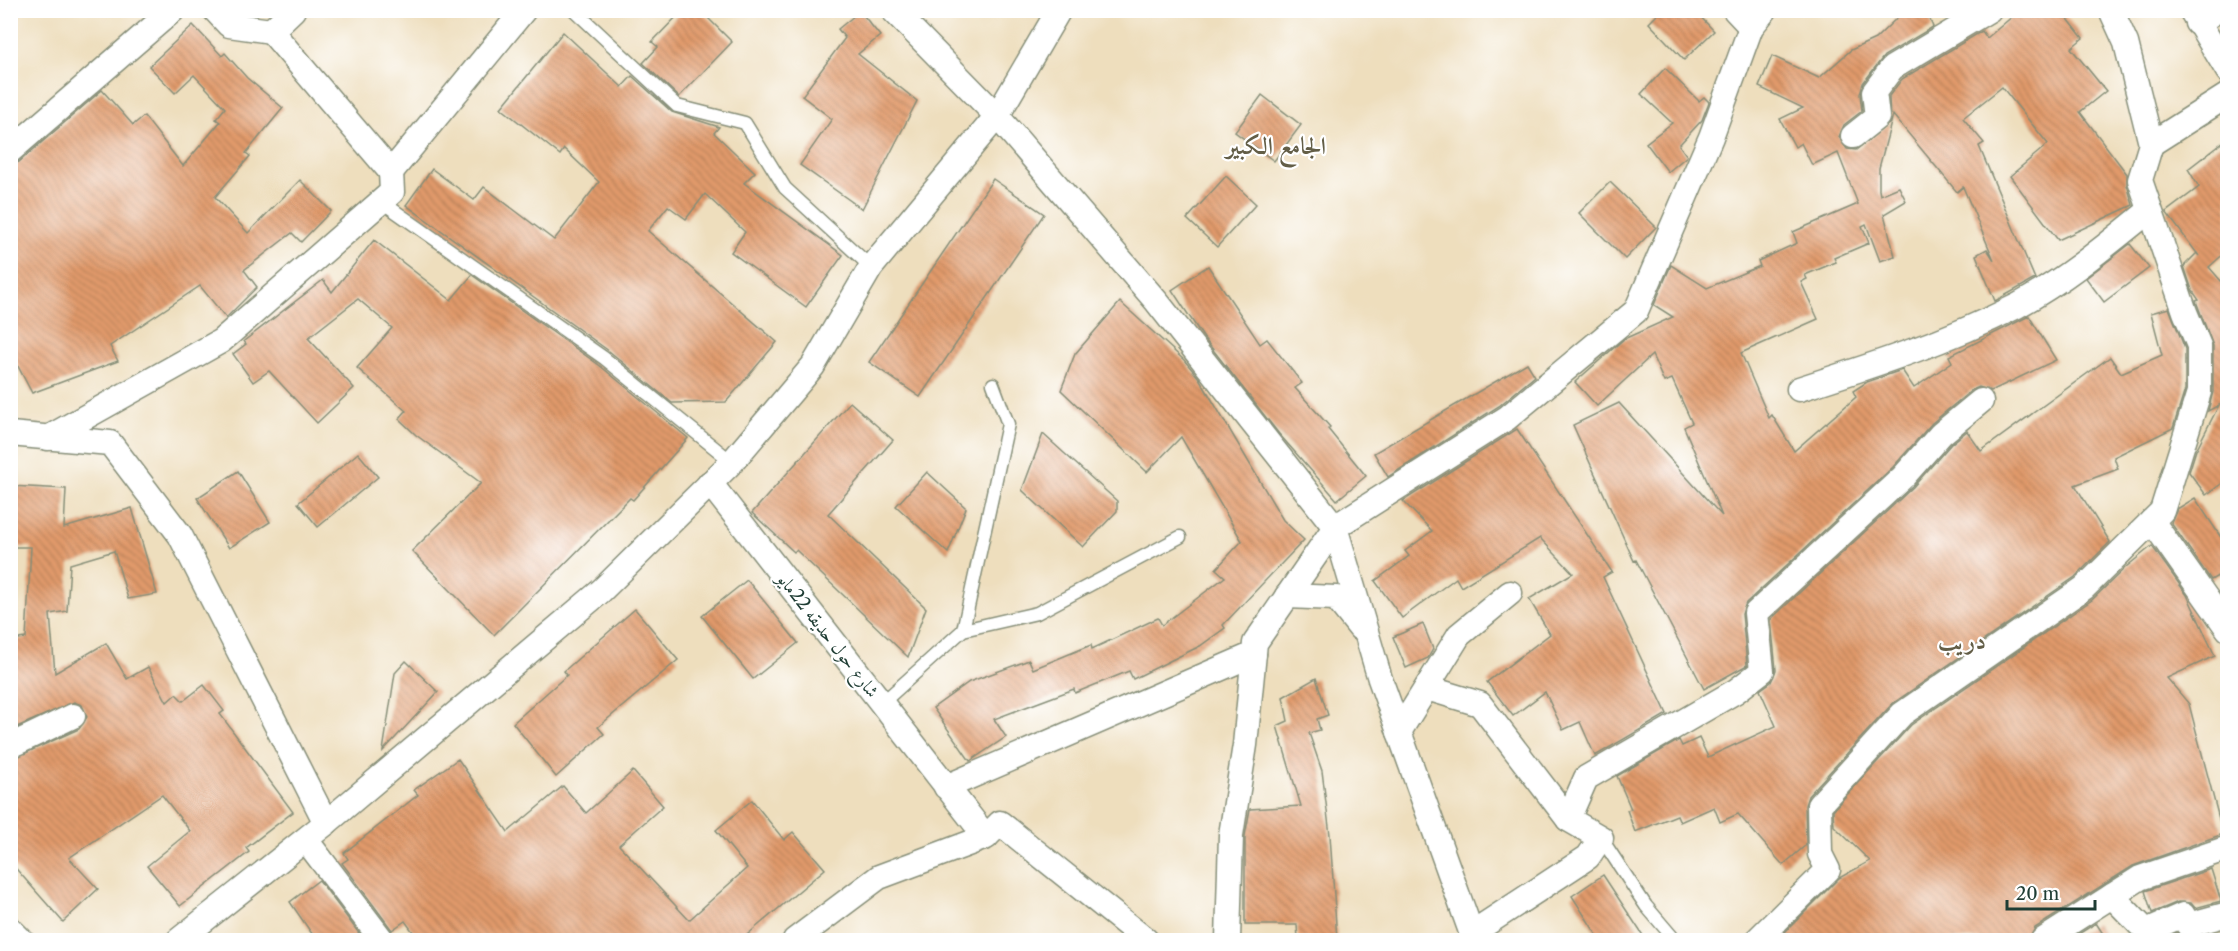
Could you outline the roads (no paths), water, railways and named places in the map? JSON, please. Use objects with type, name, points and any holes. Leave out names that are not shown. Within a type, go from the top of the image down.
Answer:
[{"type":"street","points":[[14,141],[173,10]]},
{"type":"street","points":[[48,438],[221,341],[392,192],[391,172],[271,31],[229,25],[215,10]]},
{"type":"street","points":[[271,31],[292,10]]},
{"type":"street","points":[[391,172],[524,10]]},
{"type":"street","points":[[893,10],[997,116],[1157,302],[1335,527],[1368,640],[1473,937],[1588,856],[1601,838],[1568,819],[1480,704],[1427,688]]},
{"type":"street","points":[[179,940],[306,840],[601,591],[732,462],[813,366],[871,267],[997,116],[1059,10]]},
{"type":"street","points":[[1853,136],[1877,117],[1874,92],[1892,68],[1989,10]]},
{"type":"street","points":[[1757,940],[1828,870],[1820,854],[1819,805],[1902,714],[2084,588],[2162,511],[2199,392],[2199,346],[2185,312],[2140,180],[2151,144],[2126,43],[2111,10]]},
{"type":"street","points":[[2218,10],[2194,17],[2228,71]]},
{"type":"street","points":[[1228,940],[1231,835],[1245,745],[1255,643],[1335,527],[1506,418],[1636,311],[1711,137],[1750,16]]},
{"type":"street","points":[[2151,144],[2228,96]]},
{"type":"street","points":[[1799,389],[1911,354],[2018,305],[2094,255],[2150,210]]},
{"type":"street","points":[[1568,819],[1586,778],[1736,692],[1762,671],[1756,613],[1903,477],[1941,434],[1981,401]]},
{"type":"street","points":[[10,434],[110,443],[180,535],[326,823]]},
{"type":"street","name":"شارع حول حديقه 22مايو","points":[[710,483],[986,837]]},
{"type":"street","points":[[2152,521],[2228,629]]},
{"type":"street","points":[[1399,732],[1460,635],[1510,593]]},
{"type":"street","points":[[1287,596],[1336,598],[1368,640]]},
{"type":"street","points":[[946,787],[1254,654]]},
{"type":"street","points":[[10,746],[73,716]]},
{"type":"street","points":[[795,940],[879,877],[986,837],[1000,823],[1146,940]]},
{"type":"street","points":[[306,840],[382,940]]},
{"type":"street","points":[[2043,940],[2140,879],[2228,848]]},
{"type":"street","points":[[2112,896],[2146,931],[2183,915],[2188,925],[2228,914]]},
{"type":"street","points":[[10,929],[21,940]]},
{"type":"lane","points":[[574,10],[677,106],[745,123],[786,188],[871,267]]},
{"type":"lane","points":[[382,202],[603,358],[732,462]]},
{"type":"lane","points":[[963,630],[1008,424],[993,384]]},
{"type":"lane","points":[[881,704],[963,630],[1037,613],[1180,537]]},
{"type":"lane","points":[[1601,838],[1646,906],[1675,940]]},
{"type":"district","name":"الجامع الكبير","points":[[1276,145]]},
{"type":"district","name":"دريب","points":[[1962,640]]}]
